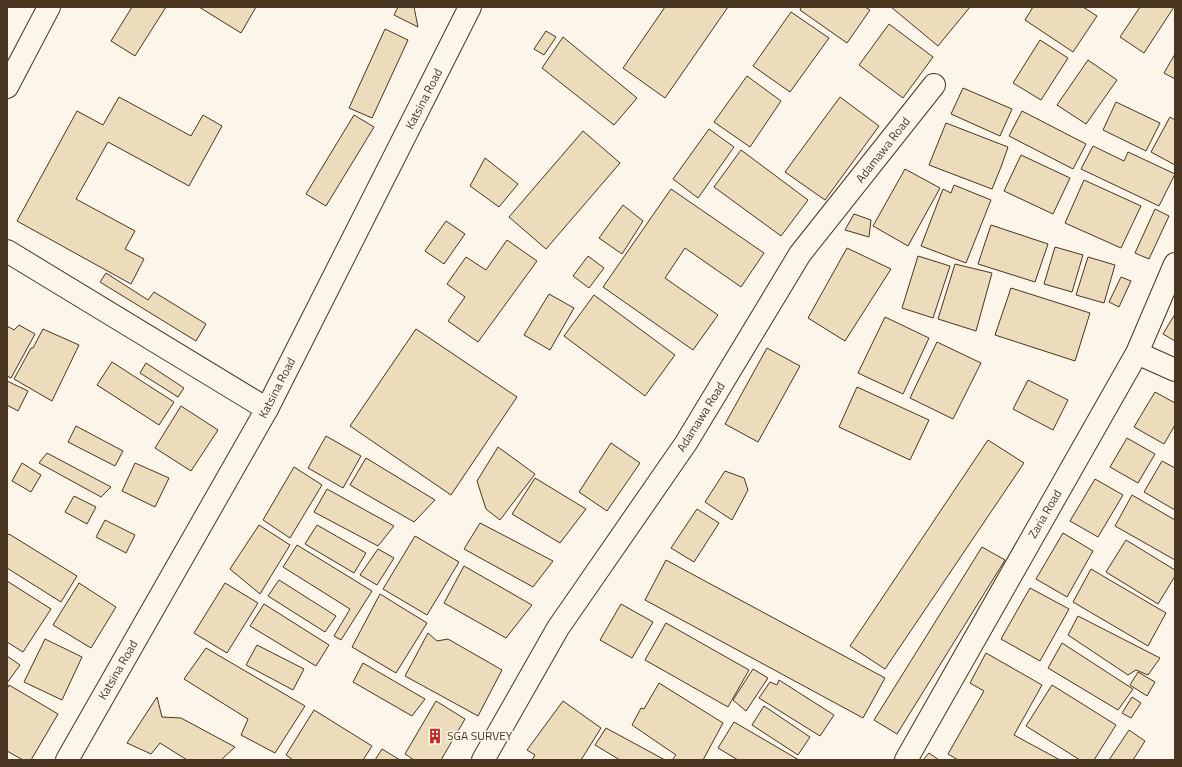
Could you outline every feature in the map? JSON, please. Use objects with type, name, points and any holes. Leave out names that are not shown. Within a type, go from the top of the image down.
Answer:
[{"type":"street","points":[[7,87],[49,7]]},
{"type":"street","name":"Katsina Road","points":[[67,760],[267,409],[470,7]]},
{"type":"street","name":"Adamawa Road","points":[[483,760],[558,628],[686,443],[800,254],[934,85]]},
{"type":"street","points":[[7,251],[267,409]]},
{"type":"street","name":"Zaria Road","points":[[906,760],[1137,353],[1175,264]]},
{"type":"street","points":[[1137,353],[1175,370]]},
{"type":"building","points":[[132,7],[166,7],[135,56],[111,41]]},
{"type":"building","points":[[199,7],[256,7],[241,33]]},
{"type":"building","points":[[398,7],[414,7],[418,27],[394,15]]},
{"type":"building","points":[[665,7],[728,7],[665,98],[623,68]]},
{"type":"building","points":[[801,7],[865,7],[870,10],[847,43],[800,10]]},
{"type":"building","points":[[891,7],[970,7],[938,46]]},
{"type":"building","points":[[1033,7],[1083,7],[1097,16],[1073,52],[1025,20]]},
{"type":"building","points":[[1140,7],[1174,7],[1144,53],[1120,37]]},
{"type":"building","points":[[791,12],[829,38],[790,92],[753,66]]},
{"type":"building","points":[[889,24],[933,57],[903,98],[859,65]]},
{"type":"building","points":[[385,29],[408,40],[372,118],[349,108]]},
{"type":"building","points":[[546,31],[556,37],[544,55],[534,49]]},
{"type":"building","points":[[563,37],[637,98],[614,125],[542,68]]},
{"type":"building","points":[[1040,40],[1068,58],[1041,100],[1013,83]]},
{"type":"building","points":[[1175,54],[1175,79],[1164,73]]},
{"type":"building","points":[[1088,60],[1117,80],[1086,124],[1057,105]]},
{"type":"building","points":[[747,76],[781,101],[750,147],[714,122]]},
{"type":"building","points":[[963,88],[1012,109],[1000,136],[951,114]]},
{"type":"building","points":[[119,97],[191,136],[203,115],[222,126],[189,186],[108,142],[76,199],[135,231],[125,249],[144,259],[131,284],[17,221],[77,111],[103,125]]},
{"type":"building","points":[[840,97],[879,126],[825,200],[785,172]]},
{"type":"building","points":[[1116,102],[1160,123],[1146,151],[1103,130]]},
{"type":"building","points":[[1022,111],[1086,144],[1073,169],[1009,136]]},
{"type":"building","points":[[354,115],[374,127],[326,206],[306,194]]},
{"type":"building","points":[[1170,117],[1175,120],[1175,165],[1151,152]]},
{"type":"building","points":[[946,123],[1008,147],[992,189],[929,165]]},
{"type":"building","points":[[709,129],[734,147],[698,198],[673,179]]},
{"type":"building","points":[[583,131],[620,163],[546,249],[509,217]]},
{"type":"building","points":[[1093,146],[1124,161],[1128,152],[1175,174],[1159,206],[1081,169]]},
{"type":"building","points":[[741,150],[808,200],[781,236],[714,187]]},
{"type":"building","points":[[1021,155],[1070,178],[1053,214],[1004,191]]},
{"type":"building","points":[[485,158],[518,184],[499,207],[470,186]]},
{"type":"building","points":[[905,169],[940,188],[908,246],[873,226]]},
{"type":"building","points":[[1084,180],[1141,206],[1121,248],[1065,223]]},
{"type":"building","points":[[954,185],[991,200],[966,263],[921,246],[943,189],[951,193]]},
{"type":"building","points":[[671,189],[764,253],[741,287],[685,248],[665,278],[718,315],[693,350],[603,287]]},
{"type":"building","points":[[623,205],[643,221],[622,254],[599,238]]},
{"type":"building","points":[[1155,209],[1169,216],[1149,259],[1135,253]]},
{"type":"building","points":[[854,214],[871,220],[869,237],[845,230]]},
{"type":"building","points":[[446,221],[465,234],[444,264],[425,251]]},
{"type":"building","points":[[991,225],[1048,244],[1035,282],[978,264]]},
{"type":"building","points":[[507,240],[537,261],[478,342],[448,321],[465,297],[447,284],[466,257],[486,270]]},
{"type":"building","points":[[1055,247],[1083,255],[1072,292],[1044,284]]},
{"type":"building","points":[[847,248],[891,269],[845,341],[808,318]]},
{"type":"building","points":[[588,256],[604,268],[589,288],[573,276]]},
{"type":"building","points":[[918,256],[950,266],[933,318],[902,308]]},
{"type":"building","points":[[1088,257],[1115,265],[1104,303],[1076,295]]},
{"type":"building","points":[[955,264],[992,273],[976,331],[938,319]]},
{"type":"building","points":[[106,273],[148,300],[154,292],[206,324],[196,341],[100,282]]},
{"type":"building","points":[[1121,277],[1131,281],[1119,307],[1109,302]]},
{"type":"building","points":[[1011,288],[1090,313],[1075,361],[995,335]]},
{"type":"building","points":[[549,294],[574,308],[550,350],[524,335]]},
{"type":"building","points":[[594,295],[675,355],[645,396],[564,336]]},
{"type":"building","points":[[1175,314],[1175,341],[1163,334]]},
{"type":"building","points":[[885,317],[929,338],[903,394],[858,373]]},
{"type":"building","points":[[19,325],[35,334],[11,378],[7,376],[7,326],[14,330]]},
{"type":"building","points":[[43,329],[79,345],[52,401],[14,379]]},
{"type":"building","points":[[416,329],[517,397],[451,495],[350,426]]},
{"type":"building","points":[[937,342],[981,363],[953,419],[910,398]]},
{"type":"building","points":[[767,348],[800,366],[758,442],[725,424]]},
{"type":"building","points":[[112,362],[174,402],[159,425],[97,385]]},
{"type":"building","points":[[146,363],[184,388],[178,397],[140,373]]},
{"type":"building","points":[[1028,380],[1068,400],[1053,430],[1013,409]]},
{"type":"building","points":[[7,381],[28,391],[18,411],[7,405]]},
{"type":"building","points":[[857,387],[929,420],[910,460],[839,427]]},
{"type":"building","points":[[1155,392],[1175,403],[1175,425],[1164,444],[1134,427]]},
{"type":"building","points":[[181,406],[218,430],[191,471],[155,448]]},
{"type":"building","points":[[76,426],[123,451],[115,466],[68,442]]},
{"type":"building","points":[[326,436],[361,456],[343,488],[308,468]]},
{"type":"building","points":[[1127,438],[1155,454],[1138,483],[1110,467]]},
{"type":"building","points":[[988,440],[1024,463],[885,669],[850,646]]},
{"type":"building","points":[[611,443],[640,463],[607,511],[579,492]]},
{"type":"building","points":[[498,447],[535,474],[500,520],[486,509],[477,481]]},
{"type":"building","points":[[47,453],[111,487],[101,497],[39,463]]},
{"type":"building","points":[[366,458],[435,500],[414,522],[350,485]]},
{"type":"building","points":[[1162,461],[1175,468],[1175,510],[1144,492]]},
{"type":"building","points":[[22,463],[41,475],[31,492],[12,481]]},
{"type":"building","points":[[135,463],[169,478],[155,507],[122,491]]},
{"type":"building","points":[[294,467],[322,485],[290,538],[263,520]]},
{"type":"building","points":[[725,471],[744,478],[748,490],[732,520],[705,502]]},
{"type":"building","points":[[535,478],[586,509],[560,543],[512,514]]},
{"type":"building","points":[[1095,479],[1123,495],[1098,537],[1070,521]]},
{"type":"building","points":[[327,489],[394,526],[378,546],[314,512]]},
{"type":"building","points":[[1132,495],[1175,520],[1175,560],[1115,526]]},
{"type":"building","points":[[74,496],[96,507],[87,524],[65,512]]},
{"type":"building","points":[[697,509],[719,523],[694,562],[671,548]]},
{"type":"building","points":[[105,520],[135,535],[126,553],[96,537]]},
{"type":"building","points":[[480,523],[553,561],[533,587],[464,549]]},
{"type":"building","points":[[259,525],[290,545],[260,594],[230,569]]},
{"type":"building","points":[[317,525],[366,553],[354,573],[305,544]]},
{"type":"building","points":[[1063,533],[1093,551],[1067,597],[1036,579]]},
{"type":"building","points":[[9,534],[77,576],[61,602],[7,568],[7,536]]},
{"type":"building","points":[[415,536],[459,562],[427,615],[383,589]]},
{"type":"building","points":[[1126,540],[1175,570],[1175,576],[1158,604],[1106,572]]},
{"type":"building","points":[[297,545],[372,591],[341,640],[334,636],[350,609],[283,567]]},
{"type":"building","points":[[982,547],[1005,560],[897,734],[874,720]]},
{"type":"building","points":[[378,549],[394,558],[377,585],[360,575]]},
{"type":"building","points":[[666,560],[885,678],[863,718],[645,600]]},
{"type":"building","points":[[464,566],[532,605],[506,638],[444,603]]},
{"type":"building","points":[[1091,569],[1166,613],[1148,646],[1073,602]]},
{"type":"building","points":[[279,580],[336,616],[325,632],[268,596]]},
{"type":"building","points":[[7,581],[51,609],[23,652],[7,642]]},
{"type":"building","points":[[79,583],[116,607],[91,648],[53,625]]},
{"type":"building","points":[[225,583],[258,603],[227,653],[194,633]]},
{"type":"building","points":[[1030,588],[1069,609],[1040,661],[1001,639]]},
{"type":"building","points":[[380,594],[427,623],[396,673],[352,647]]},
{"type":"building","points":[[264,604],[329,645],[316,666],[250,626]]},
{"type":"building","points":[[621,604],[653,622],[632,658],[600,640]]},
{"type":"building","points":[[1078,616],[1160,658],[1148,675],[1136,670],[1128,675],[1068,635]]},
{"type":"building","points":[[666,623],[749,670],[728,707],[645,660]]},
{"type":"building","points":[[428,633],[437,641],[448,639],[502,670],[478,716],[405,676]]},
{"type":"building","points":[[45,639],[82,657],[62,700],[24,682]]},
{"type":"building","points":[[1062,643],[1133,689],[1118,710],[1048,668]]},
{"type":"building","points":[[257,645],[304,669],[293,690],[246,665]]},
{"type":"building","points":[[206,648],[305,706],[275,753],[241,735],[248,719],[184,679]]},
{"type":"building","points":[[986,653],[1042,685],[1014,735],[1060,760],[958,760],[948,754],[984,691],[970,683]]},
{"type":"building","points":[[7,656],[20,665],[7,683]]},
{"type":"building","points":[[363,663],[425,699],[412,716],[353,682]]},
{"type":"building","points":[[753,669],[768,678],[746,711],[733,700]]},
{"type":"building","points":[[1138,672],[1155,682],[1147,696],[1130,685]]},
{"type":"building","points":[[779,680],[834,715],[820,736],[759,698],[770,682],[777,685]]},
{"type":"building","points":[[659,683],[723,723],[703,760],[675,760],[673,759],[676,755],[632,725],[641,708],[644,709]]},
{"type":"building","points":[[9,685],[58,714],[31,760],[23,760],[7,751],[7,689]]},
{"type":"building","points":[[1052,685],[1116,725],[1094,760],[1080,760],[1026,726]]},
{"type":"building","points":[[157,697],[162,717],[181,718],[235,747],[221,760],[187,760],[160,743],[151,754],[127,743]]},
{"type":"building","points":[[1132,697],[1141,703],[1131,718],[1122,713]]},
{"type":"building","name":"SGA SURVEY","points":[[436,701],[465,719],[441,760],[414,760],[405,754]]},
{"type":"building","points":[[563,701],[601,728],[581,760],[532,760],[535,755],[527,750]]},
{"type":"building","points":[[764,706],[810,737],[798,755],[752,725]]},
{"type":"building","points":[[314,710],[372,746],[363,760],[293,760],[286,755]]},
{"type":"building","points":[[734,722],[799,760],[738,760],[718,748]]},
{"type":"building","points":[[606,728],[665,760],[620,760],[595,745]]},
{"type":"building","points":[[1129,730],[1145,741],[1133,760],[1109,760]]},
{"type":"building","points":[[382,749],[400,760],[375,760]]},
{"type":"building","points":[[929,753],[939,760],[923,760]]},
{"type":"place","name":"SGA SURVEY","points":[[435,736]]}]
